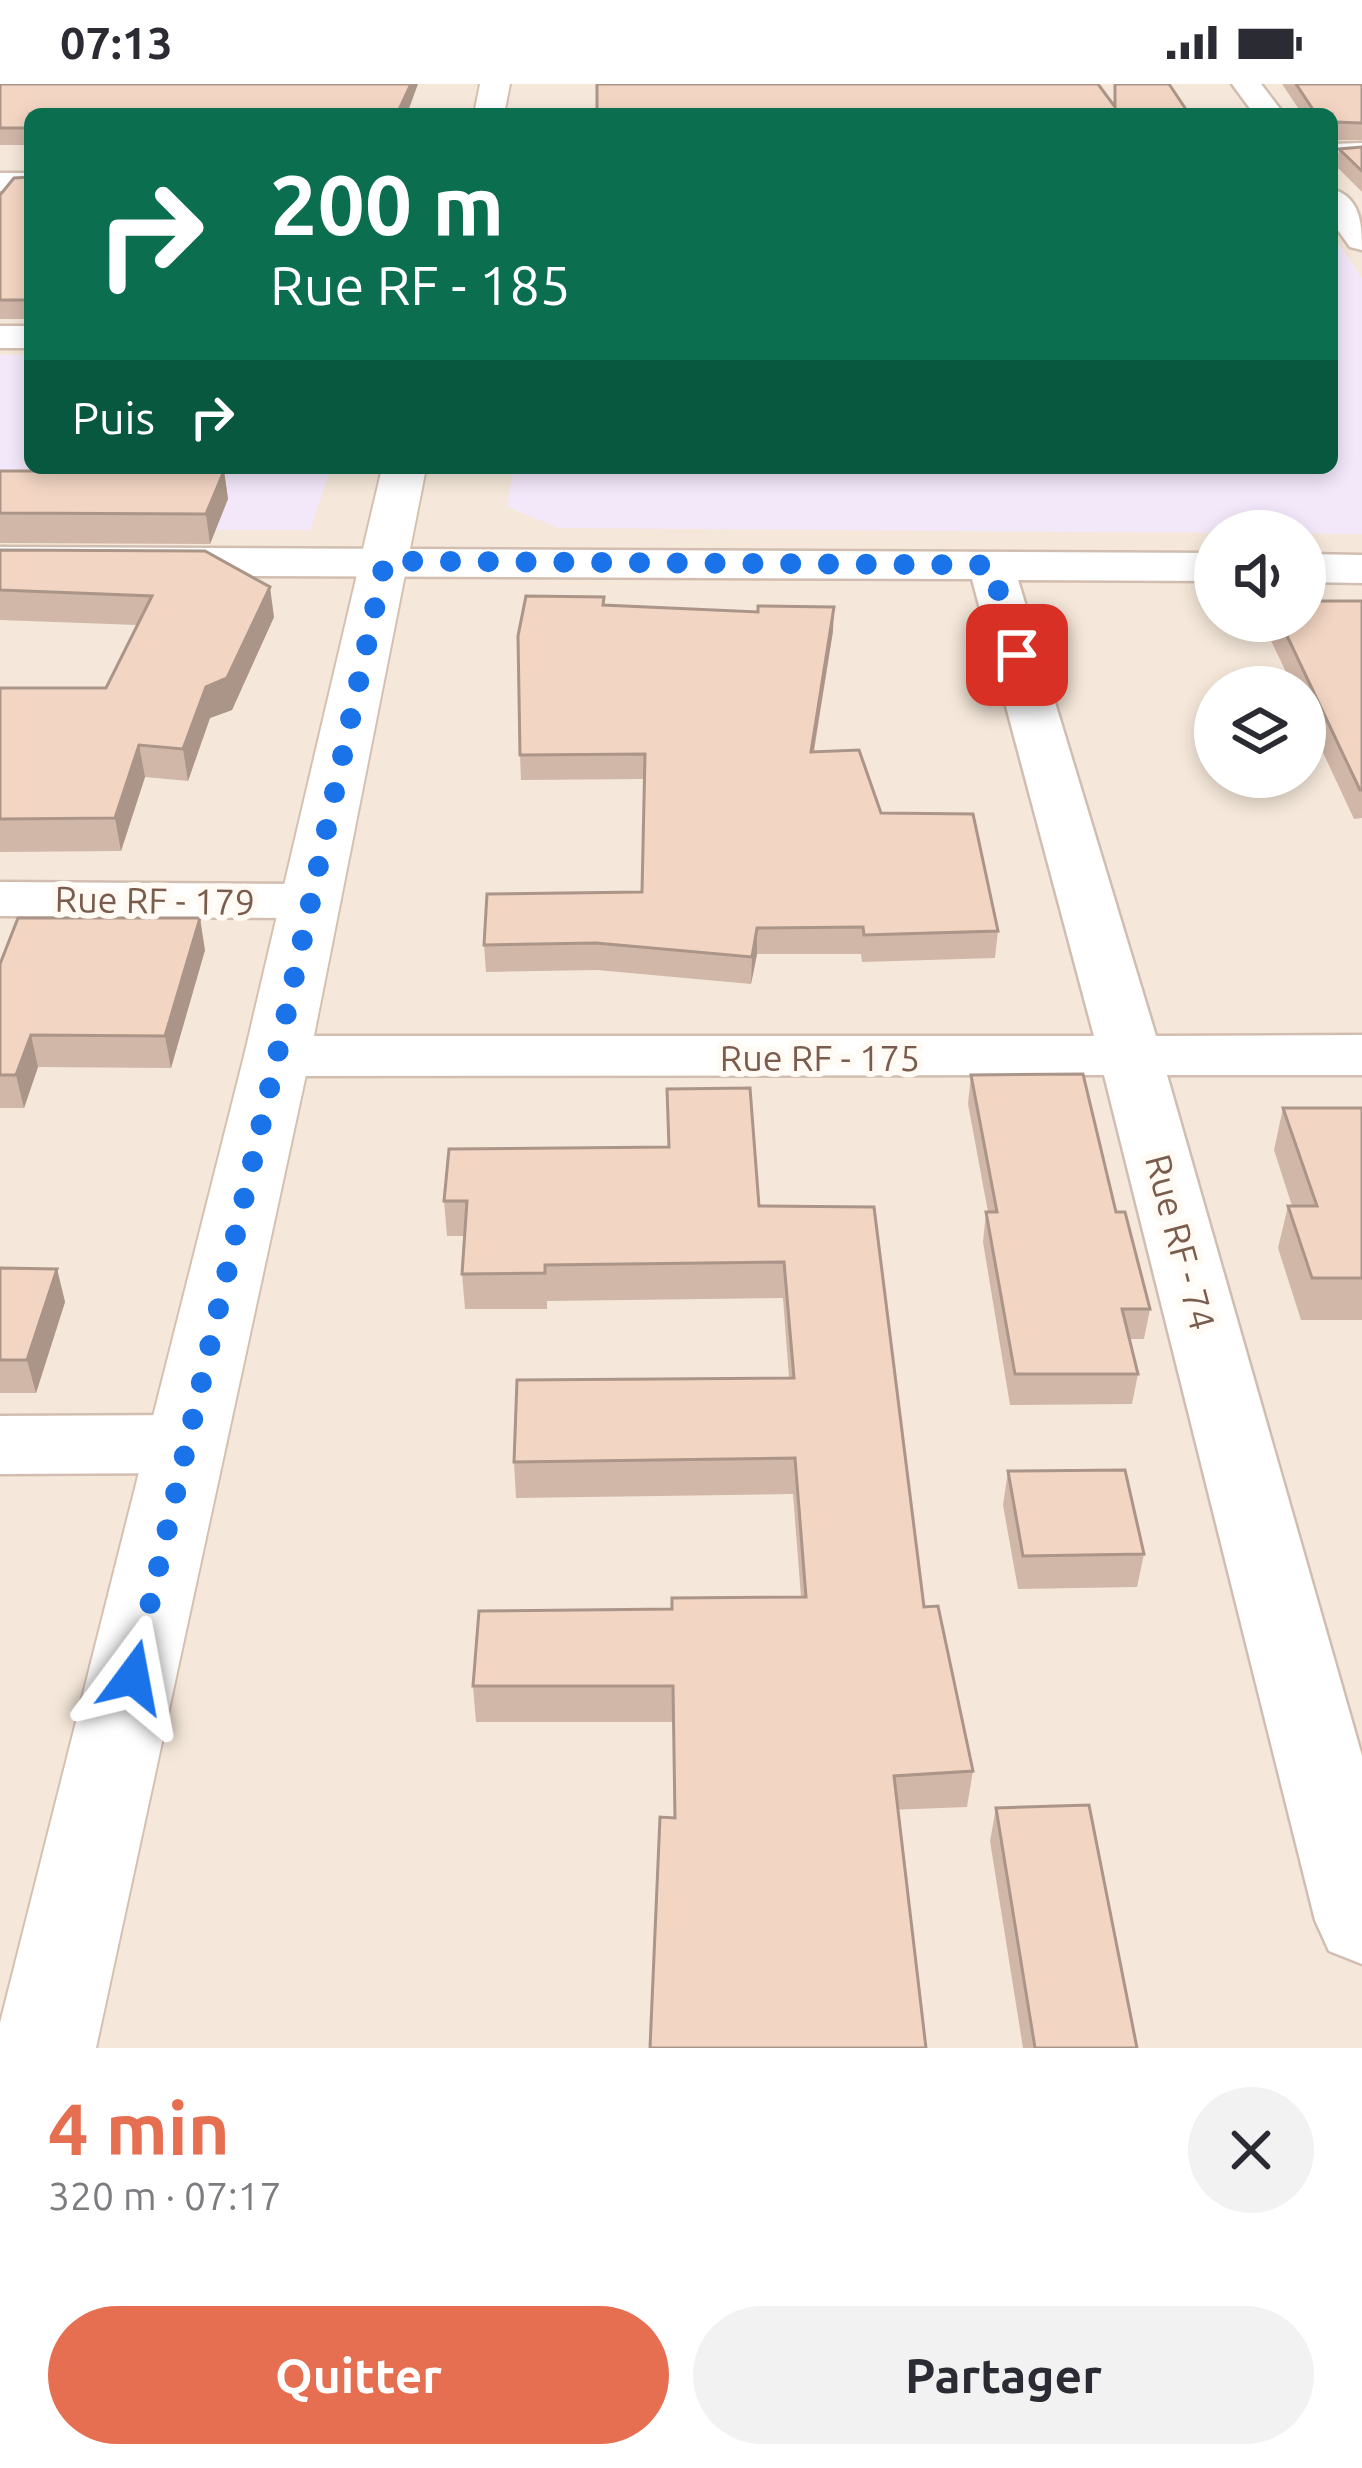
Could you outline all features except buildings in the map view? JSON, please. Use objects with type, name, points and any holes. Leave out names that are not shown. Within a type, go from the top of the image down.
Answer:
[{"type":"street","points":[[1246,84],[1264,108]]},
{"type":"street","points":[[1338,207],[1362,240]]},
{"type":"street","points":[[45,2048],[277,1056],[403,474]]},
{"type":"street","points":[[0,561],[1194,568]]},
{"type":"street","name":"Rue RF - 74","points":[[991,565],[1131,1057],[1362,1920]]},
{"type":"street","points":[[1326,568],[1362,569]]},
{"type":"street","name":"Rue RF - 179","points":[[0,898],[311,902]]},
{"type":"street","name":"Rue RF - 175","points":[[277,1056],[1362,1055]]},
{"type":"street","points":[[0,1445],[188,1444]]},
{"type":"shaded area","points":[[0,84],[1362,84],[1362,2048],[0,2048]]},
{"type":"shaded area","points":[[1338,243],[1362,278],[1362,534],[1326,534],[1326,510],[1194,510],[1194,533],[559,528],[507,507],[512,474],[1338,474]]},
{"type":"shaded area","points":[[0,355],[24,355],[24,474],[329,474],[310,530],[0,530]]},
{"type":"route","points":[[133,1677],[277,1056],[385,561],[991,565],[1017,655]]}]
